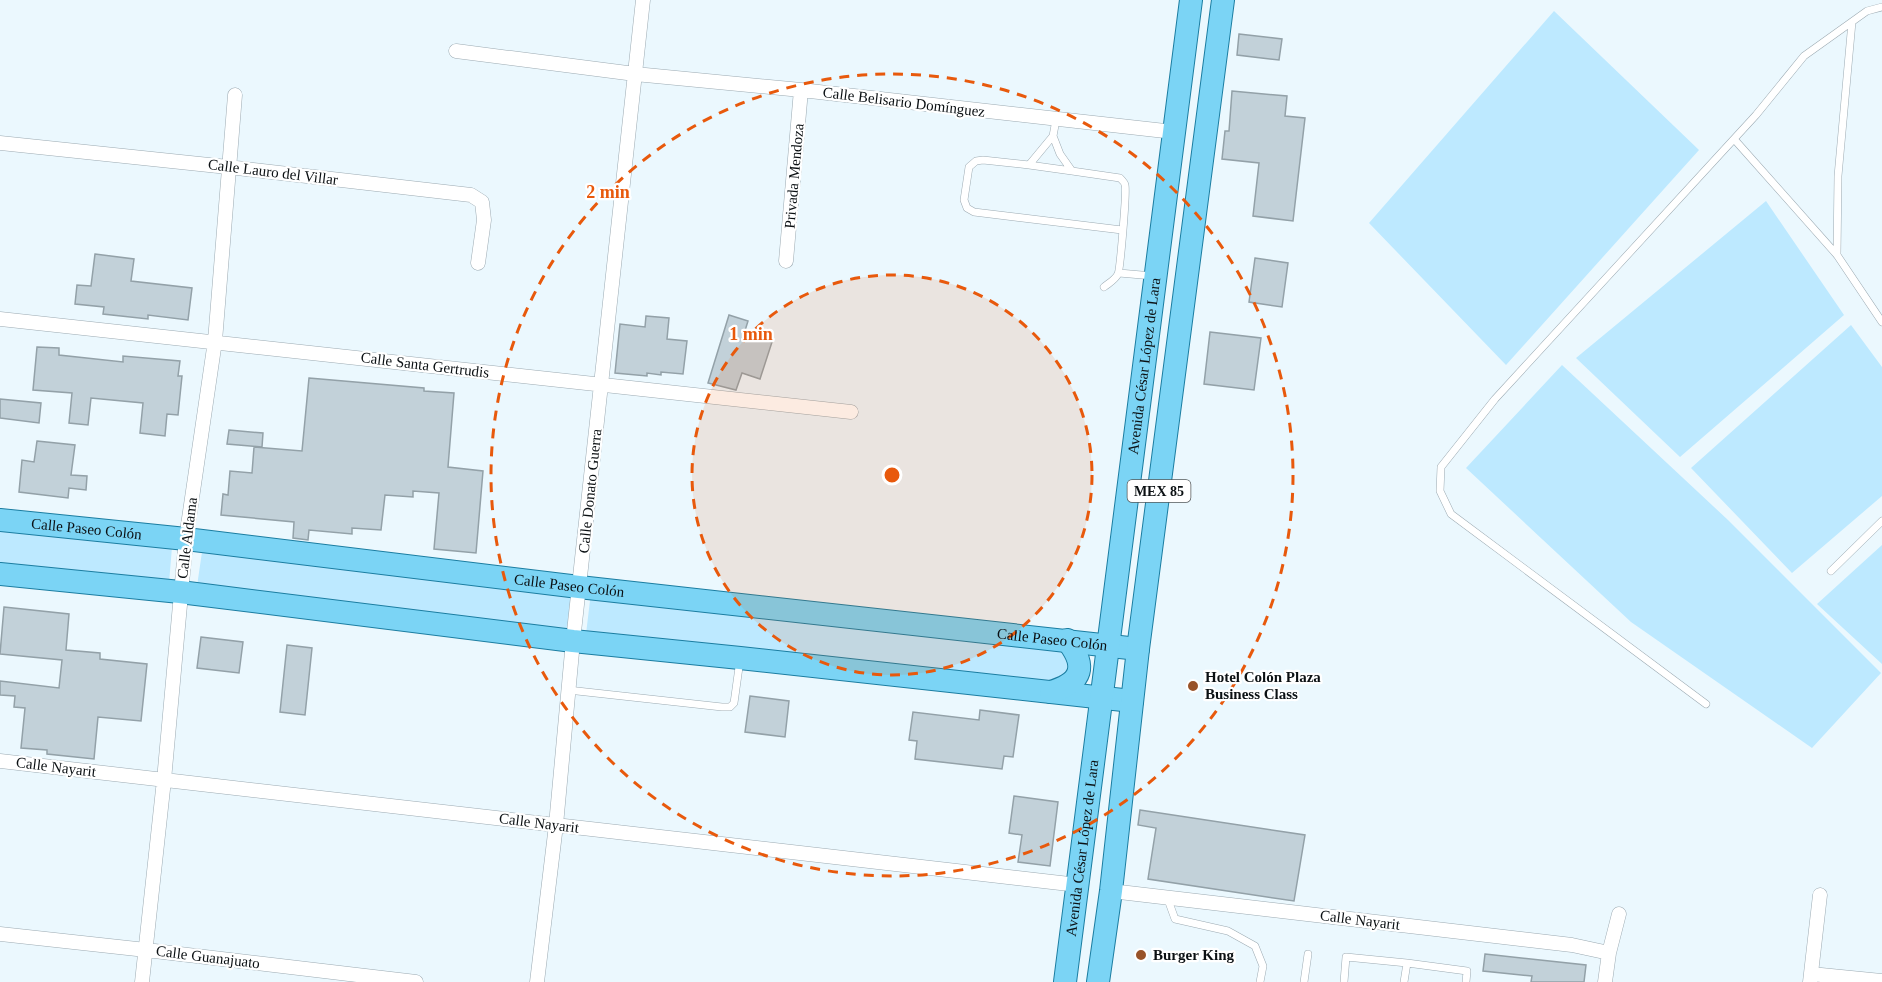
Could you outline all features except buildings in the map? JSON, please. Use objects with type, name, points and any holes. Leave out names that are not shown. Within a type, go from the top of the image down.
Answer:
[{"type":"main road","name":"Avenida César López de Lara","points":[[1065,982],[1191,0]]},
{"type":"main road","name":"Avenida César López de Lara","points":[[1098,982],[1111,891],[1138,649],[1223,0]]},
{"type":"main road","name":"Calle Paseo Colón","points":[[0,520],[186,538],[579,587],[1138,649]]},
{"type":"main road","points":[[0,574],[180,592],[573,641],[1132,701]]},
{"type":"main road","points":[[1051,692],[1070,684],[1077,675],[1077,655],[1067,640]]},
{"type":"street","name":"Calle Donato Guerra","points":[[537,982],[556,825],[573,641],[643,0]]},
{"type":"street","name":"Calle Belisario Domínguez","points":[[456,51],[635,75],[801,90],[1174,132]]},
{"type":"street","name":"Privada Mendoza","points":[[786,261],[801,90]]},
{"type":"street","name":"Calle Aldama","points":[[142,982],[164,780],[186,538],[215,341],[235,95]]},
{"type":"street","name":"Calle Lauro del Villar","points":[[0,143],[471,195],[482,202],[483,220],[478,263]]},
{"type":"street","name":"Calle Santa Gertrudis","points":[[0,319],[851,412]]},
{"type":"street","name":"Calle Nayarit","points":[[0,761],[1078,885]]},
{"type":"street","name":"Calle Nayarit","points":[[1111,891],[1572,945],[1609,953]]},
{"type":"street","points":[[1820,895],[1810,978],[1882,981]]},
{"type":"street","points":[[1605,982],[1609,953],[1619,914]]},
{"type":"street","name":"Calle Guanajuato","points":[[0,934],[416,982]]},
{"type":"lane","points":[[1706,704],[1451,514],[1440,491],[1441,467],[1495,399],[1756,115],[1804,56],[1867,11],[1882,7]]},
{"type":"lane","points":[[1837,255],[1838,176],[1852,22]]},
{"type":"lane","points":[[1029,165],[1053,136],[1056,120]]},
{"type":"lane","points":[[1053,136],[1060,153],[1072,171]]},
{"type":"lane","points":[[1734,139],[1837,255],[1882,322]]},
{"type":"lane","points":[[1104,286],[1115,279],[1119,273],[1126,198],[1125,184],[1120,178],[983,160],[976,161],[969,167],[964,200],[967,208],[974,212],[1122,230]]},
{"type":"lane","points":[[1119,273],[1155,276]]},
{"type":"lane","points":[[1831,571],[1882,521]]},
{"type":"lane","points":[[568,690],[730,706],[734,703],[740,658]]},
{"type":"lane","points":[[1167,897],[1175,919],[1228,931],[1255,946],[1263,966],[1260,982]]},
{"type":"lane","points":[[1304,982],[1308,954]]},
{"type":"lane","points":[[1344,982],[1346,957],[1467,970],[1466,982]]},
{"type":"lane","points":[[1404,982],[1407,963]]},
{"type":"shaded area","points":[[1554,11],[1699,150],[1506,365],[1369,223]]},
{"type":"shaded area","points":[[1766,201],[1844,315],[1680,457],[1576,358]]},
{"type":"shaded area","points":[[1851,325],[1882,367],[1882,496],[1792,573],[1691,468]]},
{"type":"shaded area","points":[[1562,365],[1728,520],[1881,673],[1812,748],[1631,622],[1466,468]]},
{"type":"shaded area","points":[[0,531],[172,547],[169,583],[0,566]]},
{"type":"shaded area","points":[[1882,545],[1882,664],[1817,604]]},
{"type":"shaded area","points":[[202,552],[573,590],[569,631],[197,586]]},
{"type":"shaded area","points":[[591,592],[1042,642],[1070,656],[1068,679],[1035,686],[586,634]]},
{"type":"place","name":"Hotel Colón Plaza Business Class","points":[[1193,686]]},
{"type":"place","name":"Burger King","points":[[1141,955]]}]
